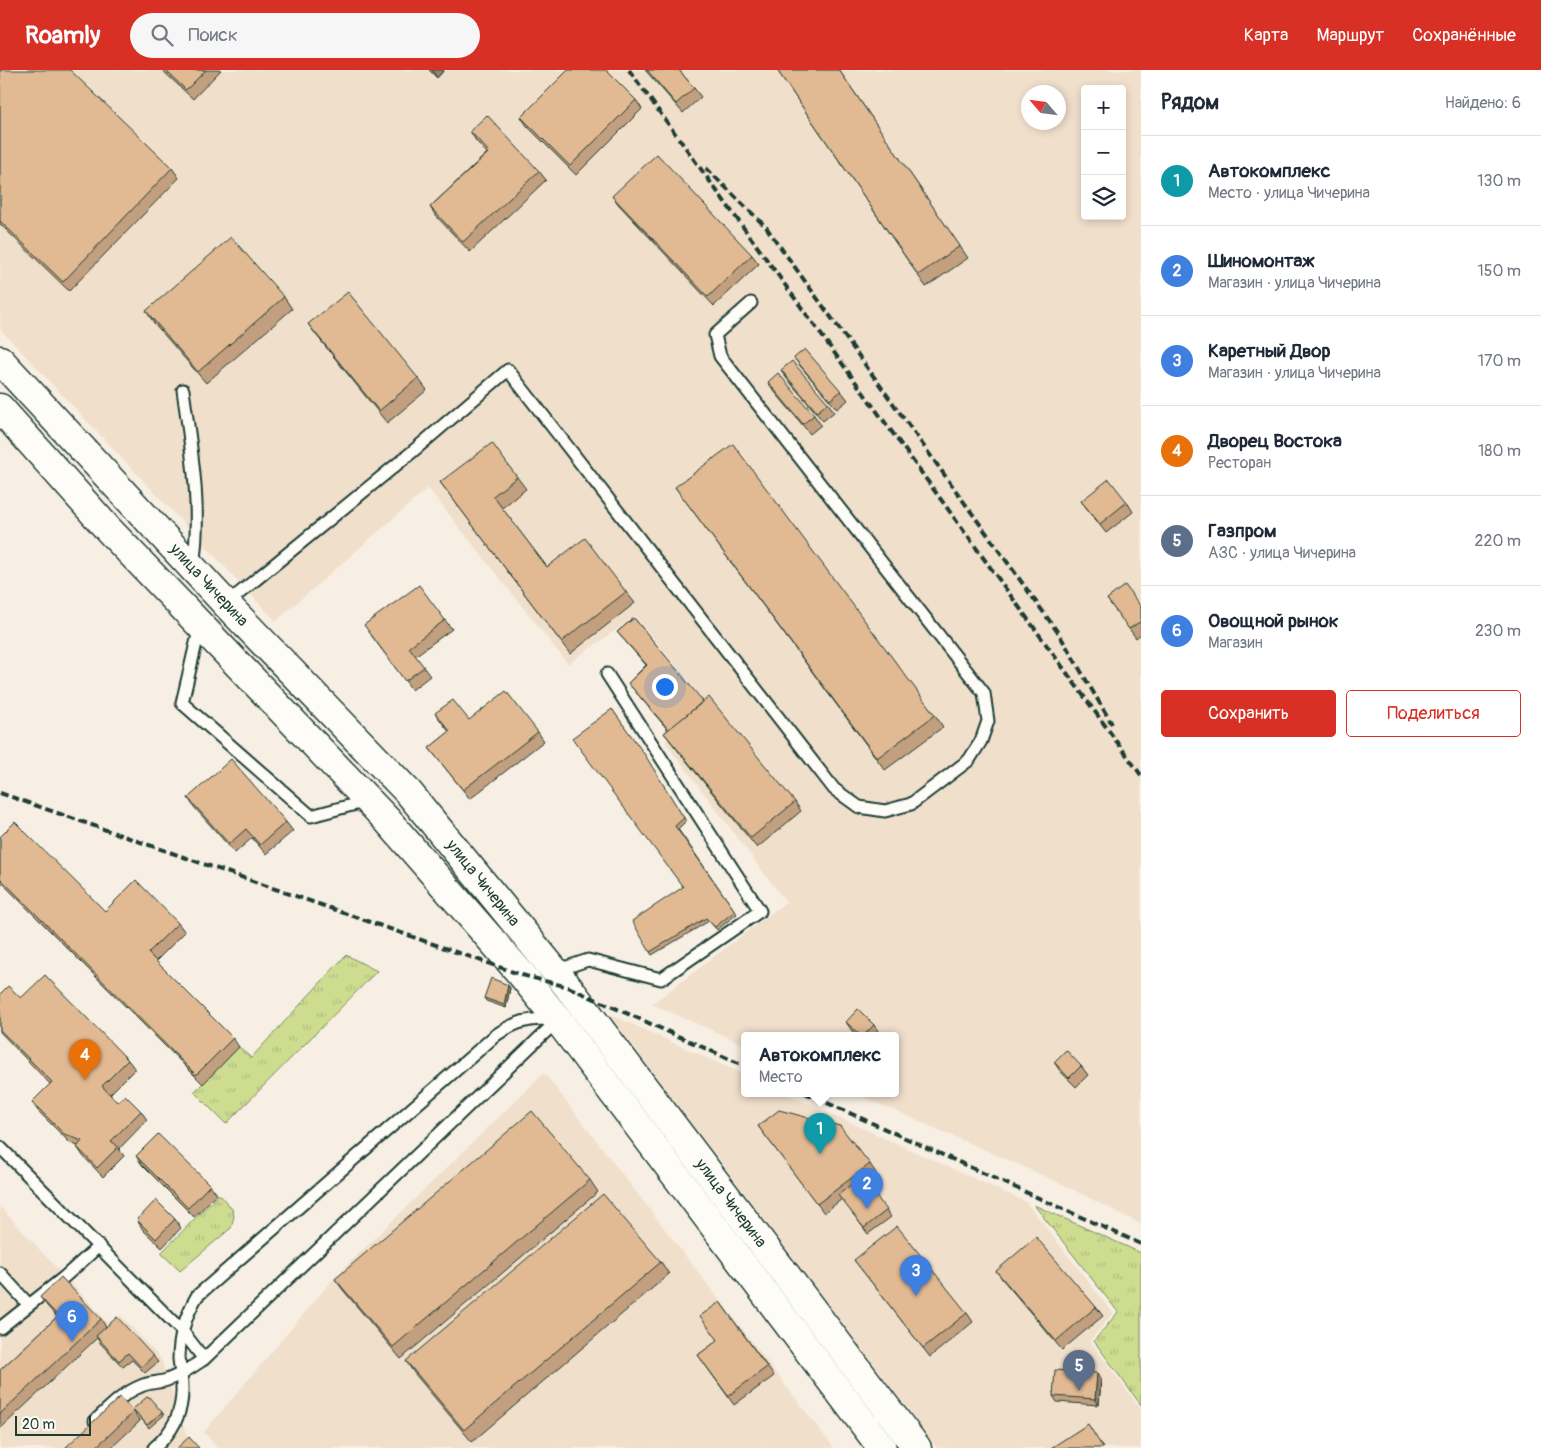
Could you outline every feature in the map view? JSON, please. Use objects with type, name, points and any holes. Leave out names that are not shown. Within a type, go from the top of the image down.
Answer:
[{"type":"main road","name":"улица Чичерина","points":[[0,360],[226,604],[409,794],[555,971],[569,1012],[882,1448]]},
{"type":"main road","name":"улица Чичерина","points":[[0,408],[108,529],[388,820],[522,975],[569,1012],[917,1448]]},
{"type":"lane","points":[[226,604],[405,458],[508,370],[834,789],[859,807],[885,811],[911,804],[969,760],[981,741],[988,720],[984,693],[720,356],[715,334],[751,303]]},
{"type":"lane","points":[[183,390],[195,475],[196,544],[193,568]]},
{"type":"lane","points":[[200,624],[182,702],[310,816],[369,801]]},
{"type":"lane","points":[[555,971],[588,960],[661,978],[760,911],[607,674]]},
{"type":"lane","points":[[154,1448],[175,1424],[182,1404],[182,1375],[179,1359],[183,1332],[190,1309],[197,1296],[496,1035],[511,1025],[526,1020],[569,1012]]},
{"type":"lane","points":[[88,1428],[116,1400],[141,1386],[182,1375],[204,1358],[569,1012]]},
{"type":"lane","points":[[0,1147],[183,1332],[204,1358]]},
{"type":"lane","points":[[0,1328],[62,1279],[99,1246]]},
{"type":"lane","points":[[0,1273],[29,1305]]},
{"type":"shaded area","points":[[0,70],[1141,70],[1141,1224],[1056,1181],[863,1097],[899,1097],[899,1032],[741,1032],[741,1043],[652,1004],[786,902],[665,742],[707,704],[635,616],[568,664],[428,488],[276,621],[0,329]]},
{"type":"shaded area","points":[[609,1014],[741,1073],[741,1097],[793,1097],[1026,1202],[1113,1313],[1090,1341],[1141,1409],[1141,1448],[937,1448]]},
{"type":"shaded area","points":[[544,1073],[834,1448],[217,1448],[204,1432],[334,1278]]},
{"type":"shaded area","points":[[0,1207],[109,1324],[120,1315],[161,1359],[187,1436],[197,1448],[0,1448]]},
{"type":"green space","points":[[346,955],[377,971],[226,1124],[194,1092],[239,1047],[251,1058]]},
{"type":"green space","points":[[219,1194],[232,1209],[234,1216],[231,1228],[180,1271],[161,1253]]},
{"type":"green space","points":[[1034,1205],[1141,1253],[1141,1405],[1094,1341],[1118,1312]]},
{"type":"building","points":[[0,70],[70,70],[172,168],[63,282],[0,221]]},
{"type":"building","points":[[165,70],[206,70],[186,90]]},
{"type":"building","points":[[568,70],[606,70],[636,100],[570,166],[521,117]]},
{"type":"building","points":[[647,70],[679,70],[694,88],[676,104]]},
{"type":"building","points":[[777,70],[839,70],[960,246],[918,275]]},
{"type":"building","points":[[487,115],[539,171],[463,242],[430,207],[489,152],[470,131]]},
{"type":"building","points":[[657,154],[752,255],[708,297],[612,196]]},
{"type":"building","points":[[231,237],[284,297],[198,372],[146,311]]},
{"type":"building","points":[[348,292],[418,378],[379,411],[308,324]]},
{"type":"building","points":[[805,349],[841,391],[830,400],[794,358]]},
{"type":"building","points":[[792,361],[828,403],[817,412],[781,370]]},
{"type":"building","points":[[778,373],[814,415],[803,424],[768,382]]},
{"type":"building","points":[[492,443],[517,477],[493,496],[547,567],[585,538],[626,592],[561,642],[440,482]]},
{"type":"building","points":[[733,444],[935,715],[877,758],[675,487]]},
{"type":"building","points":[[1109,479],[1127,502],[1100,524],[1081,501]]},
{"type":"building","points":[[419,585],[445,620],[409,647],[424,667],[405,681],[364,625]]},
{"type":"building","points":[[1125,585],[1141,607],[1141,621],[1129,629],[1107,599]]},
{"type":"building","points":[[634,618],[703,701],[669,730],[628,683],[647,665],[617,632]]},
{"type":"building","points":[[506,691],[538,732],[463,790],[429,748],[450,731],[435,713],[453,700],[469,720]]},
{"type":"building","points":[[709,697],[795,802],[751,838],[664,733]]},
{"type":"building","points":[[612,709],[645,755],[684,818],[675,826],[735,911],[715,927],[706,918],[650,952],[632,921],[683,887],[572,738]]},
{"type":"building","points":[[231,759],[286,822],[260,845],[246,829],[229,844],[188,798]]},
{"type":"building","points":[[15,822],[105,911],[136,880],[178,923],[148,953],[233,1038],[196,1075],[0,878],[0,837]]},
{"type":"building","points":[[45,975],[128,1060],[102,1086],[117,1102],[125,1095],[141,1111],[111,1141],[118,1147],[97,1168],[77,1147],[82,1141],[64,1134],[32,1102],[52,1082],[0,1030],[0,994],[8,986],[21,998]]},
{"type":"building","points":[[491,978],[508,985],[504,1005],[484,998]]},
{"type":"building","points":[[858,1009],[874,1025],[867,1032],[857,1032],[846,1022]]},
{"type":"building","points":[[1066,1050],[1081,1066],[1069,1078],[1054,1062]]},
{"type":"building","points":[[779,1110],[840,1126],[870,1164],[817,1204],[758,1126]]},
{"type":"building","points":[[532,1111],[590,1180],[393,1347],[335,1279]]},
{"type":"building","points":[[158,1134],[210,1185],[188,1208],[136,1156]]},
{"type":"building","points":[[861,1177],[887,1210],[864,1228],[838,1195]]},
{"type":"building","points":[[603,1194],[661,1262],[464,1430],[406,1361]]},
{"type":"building","points":[[156,1200],[175,1219],[156,1239],[137,1220]]},
{"type":"building","points":[[897,1226],[967,1313],[923,1348],[854,1260]]},
{"type":"building","points":[[1036,1237],[1096,1307],[1056,1341],[996,1271]]},
{"type":"building","points":[[61,1277],[101,1319],[0,1414],[0,1370],[58,1316],[40,1297]]},
{"type":"building","points":[[720,1302],[767,1367],[728,1396],[698,1355],[718,1340],[700,1316]]},
{"type":"building","points":[[117,1317],[153,1356],[141,1367],[128,1353],[119,1361],[96,1336]]},
{"type":"building","points":[[1055,1370],[1097,1373],[1095,1399],[1053,1396]]},
{"type":"building","points":[[148,1396],[162,1412],[147,1425],[133,1409]]},
{"type":"building","points":[[120,1397],[134,1412],[95,1448],[65,1448]]},
{"type":"building","points":[[1088,1424],[1103,1448],[1051,1448]]},
{"type":"building","points":[[189,1437],[199,1448],[177,1448]]},
{"type":"railway","points":[[629,70],[1141,775]]},
{"type":"railway","points":[[706,168],[766,227],[1059,634],[1112,724]]},
{"type":"railway","points":[[0,793],[522,975],[568,987],[741,1064]]},
{"type":"railway","points":[[814,1097],[1141,1244]]},
{"type":"place","name":"Дворец Востока","points":[[85,1080]]},
{"type":"place","name":"Автокомплекс","points":[[820,1154]]},
{"type":"place","name":"Шиномонтаж","points":[[867,1209]]},
{"type":"place","name":"Каретный Двор","points":[[916,1296]]},
{"type":"place","name":"Овощной рынок","points":[[72,1342]]},
{"type":"place","name":"Газпром","points":[[1079,1391]]}]
